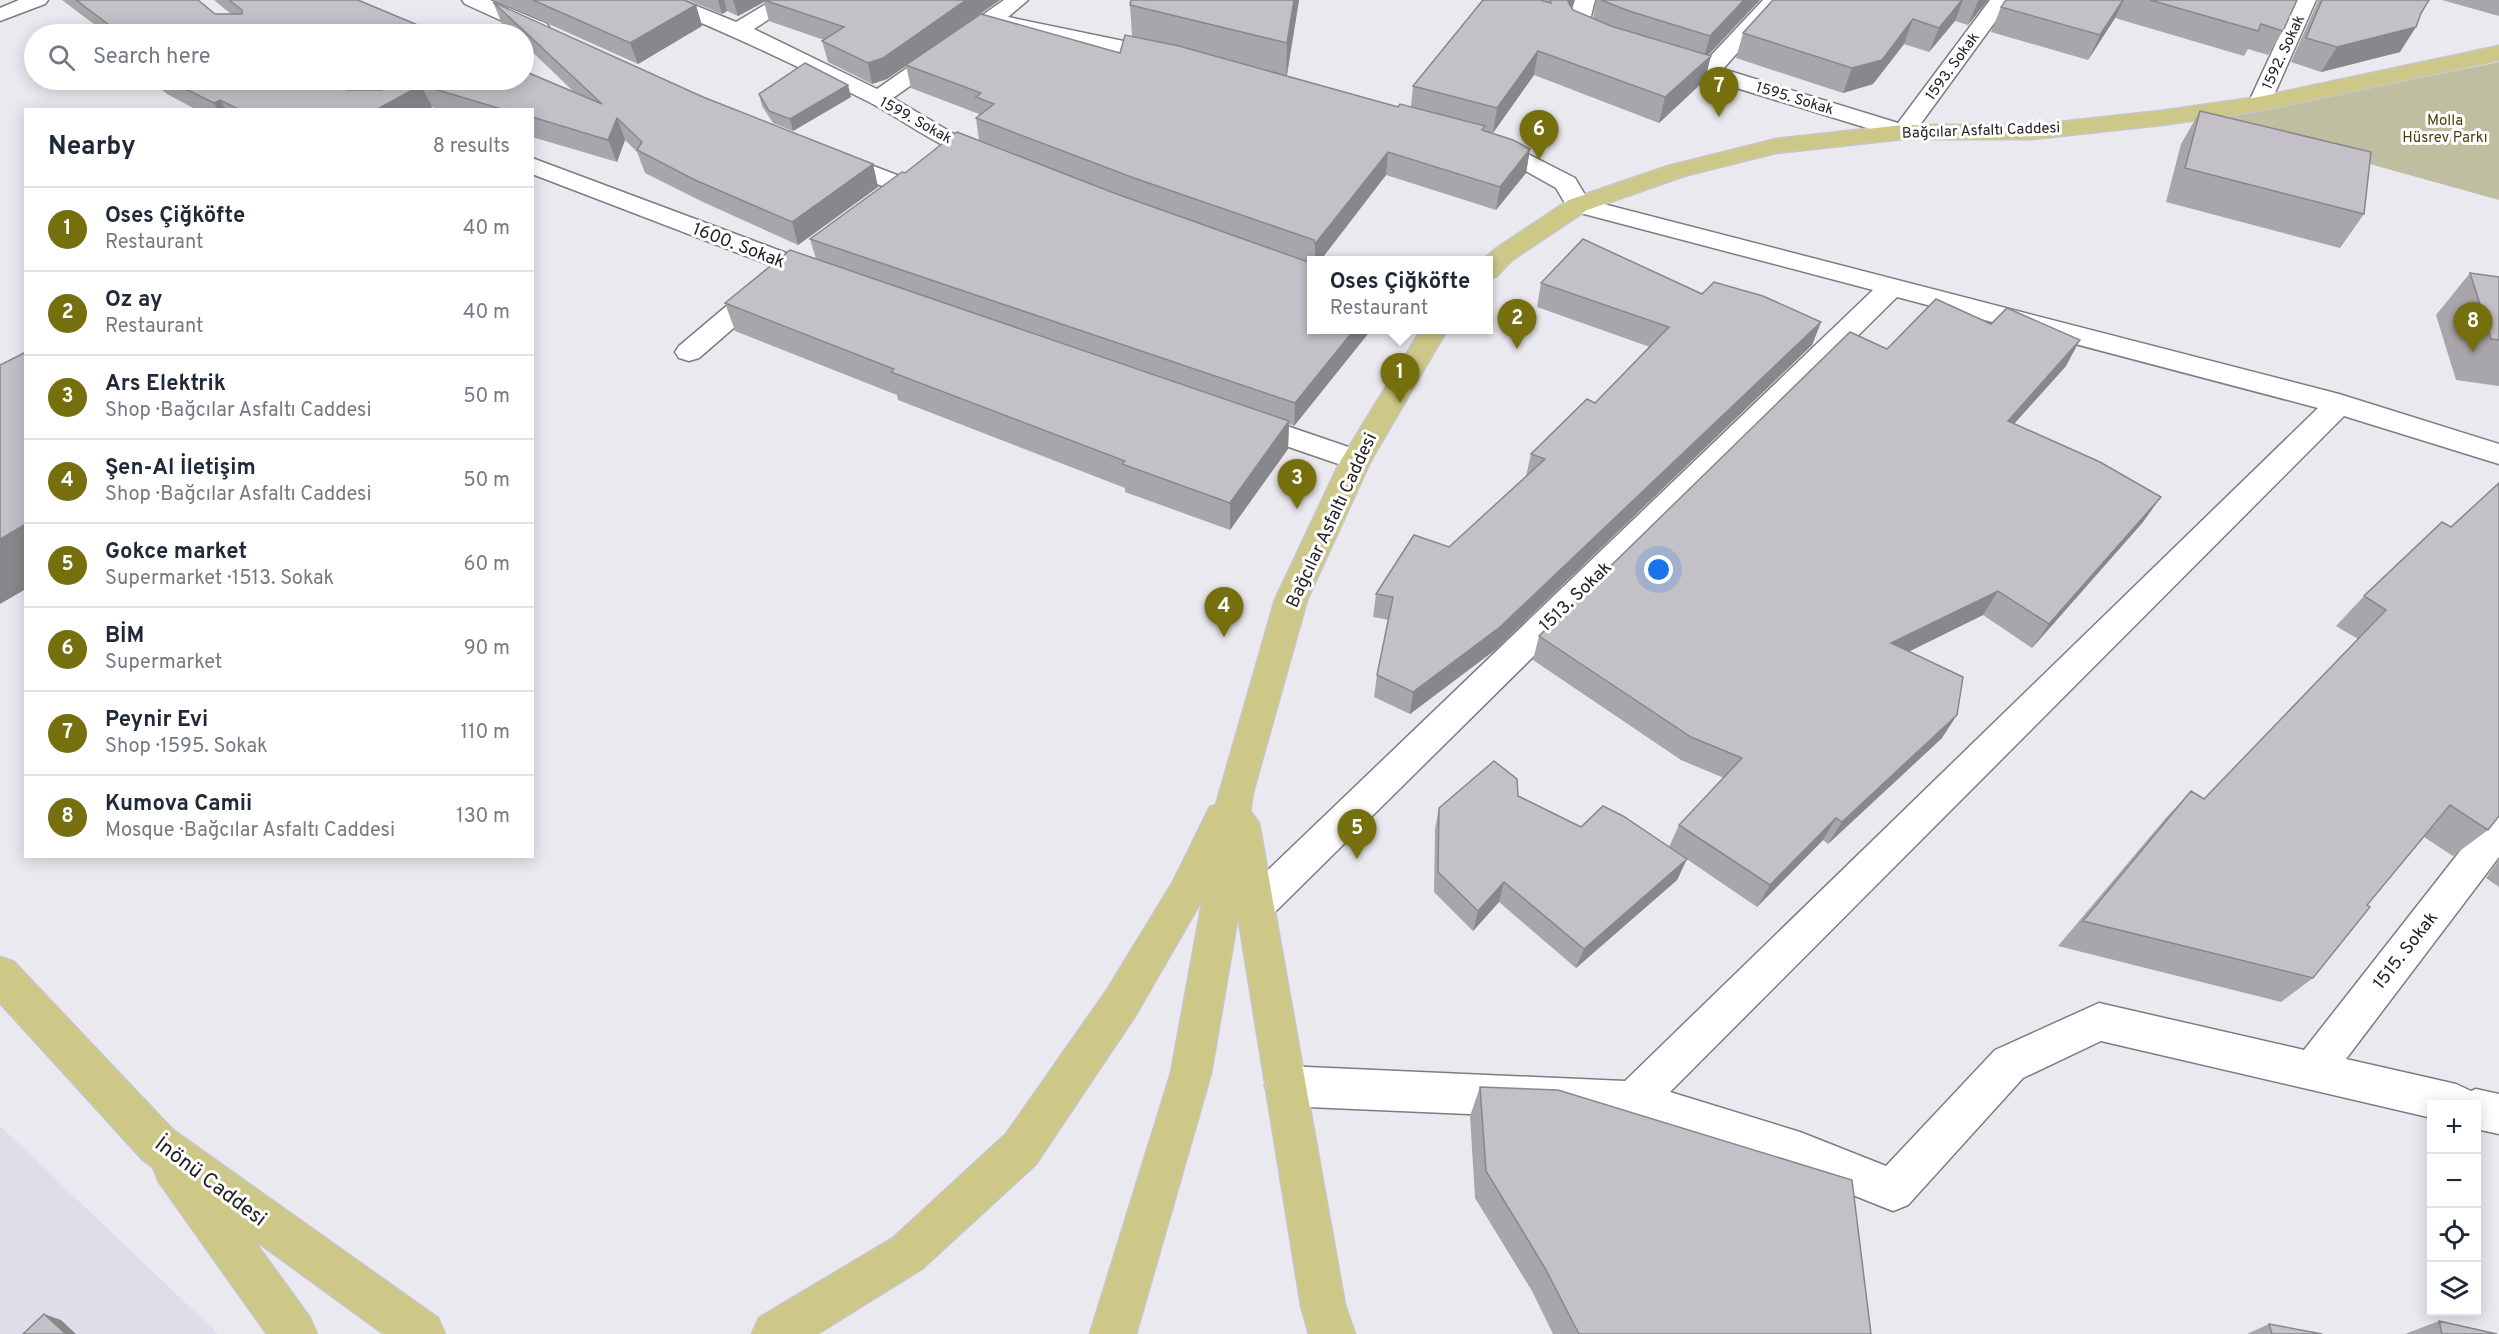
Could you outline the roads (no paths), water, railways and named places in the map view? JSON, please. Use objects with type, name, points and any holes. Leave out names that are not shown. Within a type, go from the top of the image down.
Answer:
[{"type":"main road","name":"Bağcılar Asfaltı Caddesi","points":[[1493,265],[1503,255],[1578,204],[1676,171],[1776,146],[1903,132],[2031,132],[2259,104],[2499,53]]},
{"type":"main road","name":"Bağcılar Asfaltı Caddesi","points":[[1235,792],[1291,600],[1356,460],[1432,334]]},
{"type":"main road","points":[[1235,792],[1323,1305],[1332,1334]]},
{"type":"main road","points":[[775,1334],[908,1253],[1021,1149],[1122,1003],[1186,894],[1235,792]]},
{"type":"main road","points":[[1113,1334],[1191,1072],[1217,932],[1235,792]]},
{"type":"main road","name":"İnönü Caddesi","points":[[0,975],[158,1145],[422,1334]]},
{"type":"main road","points":[[158,1145],[294,1334]]},
{"type":"street","points":[[0,15],[35,0]]},
{"type":"street","points":[[472,0],[526,24]]},
{"type":"street","name":"1599. Sokak","points":[[663,0],[738,30],[878,98],[915,169],[1010,164]]},
{"type":"street","points":[[738,30],[788,0]]},
{"type":"street","points":[[878,98],[993,20],[1018,0]]},
{"type":"street","name":"1595. Sokak","points":[[1585,0],[1577,27],[1636,50],[1903,132]]},
{"type":"street","points":[[1709,71],[1774,0]]},
{"type":"street","name":"1593. Sokak","points":[[1903,132],[2001,0]]},
{"type":"street","name":"1592. Sokak","points":[[2259,104],[2307,0]]},
{"type":"street","points":[[993,20],[1195,64]]},
{"type":"street","points":[[534,27],[556,37]]},
{"type":"street","points":[[1461,134],[1495,142],[1566,183],[1578,204],[1893,286],[2167,361],[2339,404],[2499,454]]},
{"type":"street","points":[[816,150],[915,169]]},
{"type":"street","name":"1600. Sokak","points":[[534,166],[848,285]]},
{"type":"street","points":[[689,352],[791,265],[818,245]]},
{"type":"street","name":"1513. Sokak","points":[[1256,906],[1893,286]]},
{"type":"street","points":[[1633,1101],[2339,404]]},
{"type":"street","points":[[1220,413],[1356,460]]},
{"type":"street","name":"1515. Sokak","points":[[2312,1071],[2499,829]]},
{"type":"street","points":[[1285,1086],[1633,1101],[1800,1153],[1893,1190],[2009,1064],[2099,1022],[2439,1100]]},
{"type":"street","points":[[2481,1110],[2499,1114]]},
{"type":"place","name":"Peynir Evi","points":[[1719,117]]},
{"type":"place","name":"BİM","points":[[1539,160]]},
{"type":"place","name":"Oz ay","points":[[1517,349]]},
{"type":"place","name":"Kumova Camii","points":[[2473,352]]},
{"type":"place","name":"Oses Çiğköfte","points":[[1400,403]]},
{"type":"place","name":"Ars Elektrik","points":[[1297,509]]},
{"type":"place","name":"Şen-Al İletişim","points":[[1224,637]]},
{"type":"place","name":"Gokce market","points":[[1357,859]]},
{"type":"park label","name":"Molla Hüsrev Parkı","points":[[2445,128]]}]
